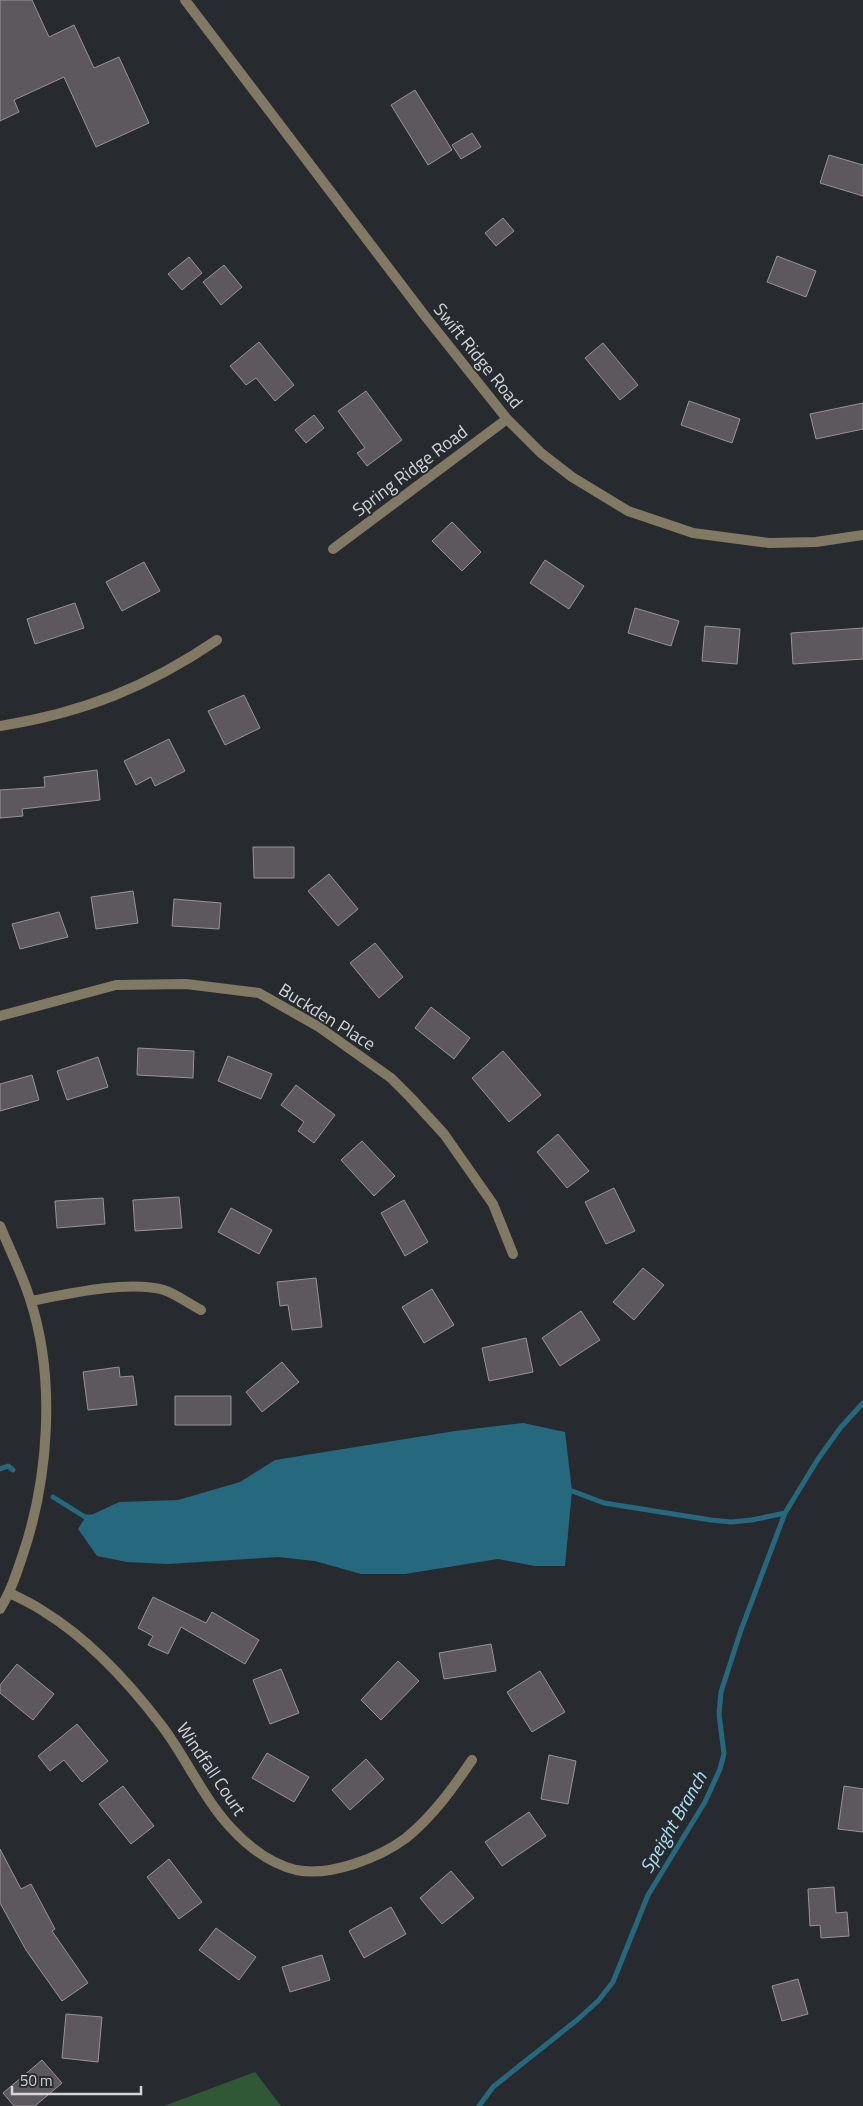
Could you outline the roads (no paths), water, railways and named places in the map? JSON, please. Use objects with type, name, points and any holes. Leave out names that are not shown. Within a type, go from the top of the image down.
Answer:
[{"type":"street","name":"Swift Ridge Road","points":[[185,0],[425,316],[506,419],[541,453],[599,496],[628,511],[693,534],[769,543],[816,542],[863,535]]},
{"type":"street","name":"Spring Ridge Road","points":[[333,549],[506,419]]},
{"type":"street","points":[[0,726],[63,714],[129,691],[166,673],[217,640]]},
{"type":"street","name":"Buckden Place","points":[[0,1016],[116,986],[186,984],[259,993],[319,1027],[391,1078],[410,1097],[444,1134],[492,1204],[513,1254]]},
{"type":"street","points":[[0,1226],[30,1301],[42,1352],[46,1405],[45,1451],[40,1498],[31,1533],[10,1593],[0,1609]]},
{"type":"street","points":[[30,1301],[104,1288],[138,1288],[164,1290],[201,1310]]},
{"type":"street","name":"Windfall Court","points":[[10,1593],[44,1611],[98,1654],[163,1727],[216,1810],[231,1828],[251,1847],[269,1860],[296,1870],[322,1870],[343,1866],[364,1860],[387,1850],[406,1838],[426,1819],[448,1795],[472,1760]]},
{"type":"water","points":[[523,1423],[565,1432],[572,1491],[565,1566],[535,1566],[498,1559],[405,1574],[361,1574],[315,1561],[278,1557],[168,1564],[127,1562],[97,1556],[78,1529],[85,1518],[119,1502],[178,1500],[240,1482],[275,1460],[455,1431]]},
{"type":"waterway","name":"Speight Branch","points":[[479,2106],[493,2087],[577,2020],[598,2001],[613,1982],[648,1895],[705,1802],[720,1769],[724,1754],[719,1714],[721,1692],[741,1630],[785,1513],[818,1459],[841,1427],[863,1403]]},
{"type":"waterway","points":[[0,1469],[8,1466],[13,1470]]},
{"type":"waterway","points":[[565,1491],[572,1491],[604,1503],[711,1520],[731,1522],[785,1513]]},
{"type":"waterway","points":[[53,1497],[85,1517],[94,1517]]}]
